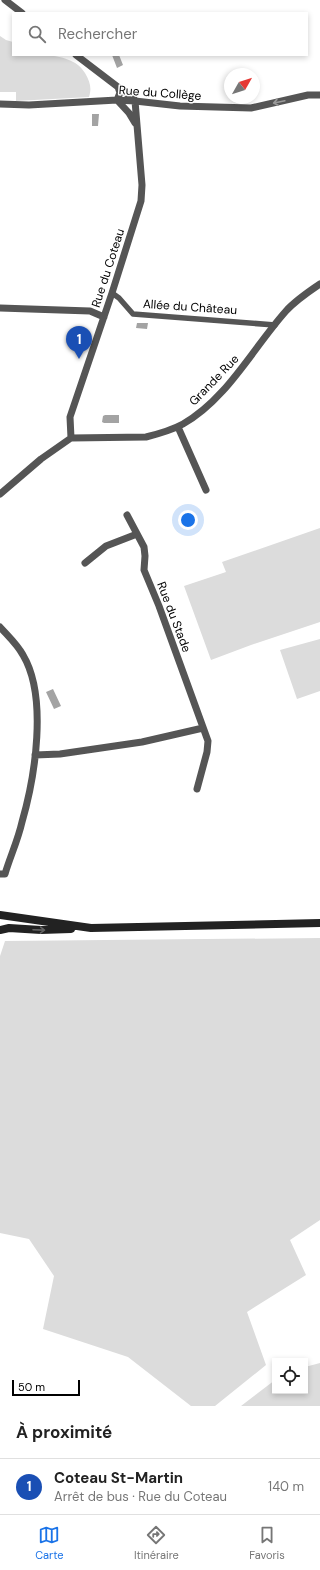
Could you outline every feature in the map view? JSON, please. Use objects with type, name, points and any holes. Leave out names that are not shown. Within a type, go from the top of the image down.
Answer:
[{"type":"main road","points":[[0,915],[91,928]]},
{"type":"main road","points":[[0,930],[9,928],[41,930],[320,924]]},
{"type":"street","points":[[5,0],[21,12]]},
{"type":"street","points":[[77,56],[135,101]]},
{"type":"street","points":[[118,87],[120,93],[117,100],[129,113],[137,127]]},
{"type":"street","name":"Rue du Collège","points":[[0,104],[29,105],[117,100],[180,106],[251,108],[308,95],[319,95]]},
{"type":"street","name":"Rue du Coteau","points":[[71,438],[70,417],[141,202],[142,185],[135,101]]},
{"type":"street","name":"Grande Rue","points":[[71,438],[146,437],[178,427],[206,408],[233,378],[287,310],[304,295],[320,284]]},
{"type":"street","name":"Allée du Château","points":[[112,293],[119,298],[133,314],[275,325]]},
{"type":"street","points":[[0,308],[90,311],[104,317]]},
{"type":"street","points":[[178,427],[206,490]]},
{"type":"street","points":[[0,494],[41,460],[71,438]]},
{"type":"street","name":"Rue du Stade","points":[[128,515],[145,552],[144,570],[159,606],[202,728],[208,741],[207,752],[197,789]]},
{"type":"street","points":[[85,563],[106,546],[138,534]]},
{"type":"street","points":[[0,627],[15,643],[24,656],[30,671],[37,700],[38,715],[35,755],[22,824],[5,874],[0,874]]},
{"type":"street","points":[[35,755],[60,754],[142,742],[202,728]]},
{"type":"shaded area","points":[[0,36],[12,42],[12,56],[52,56],[71,61],[79,66],[85,73],[90,88],[89,97],[16,101],[16,92],[0,92]]},
{"type":"shaded area","points":[[112,56],[119,56],[123,65],[117,68]]},
{"type":"shaded area","points":[[92,114],[99,114],[98,126],[92,126]]},
{"type":"shaded area","points":[[137,323],[148,323],[147,329],[136,328]]},
{"type":"shaded area","points":[[119,415],[119,423],[102,422],[103,416]]},
{"type":"shaded area","points":[[320,528],[320,622],[211,660],[184,586],[226,572],[222,562]]},
{"type":"shaded area","points":[[320,639],[320,691],[297,699],[280,650]]},
{"type":"shaded area","points":[[53,689],[61,706],[54,709],[46,692]]},
{"type":"shaded area","points":[[320,938],[320,1220],[290,1240],[306,1275],[247,1312],[266,1365],[215,1406],[191,1406],[128,1357],[43,1329],[54,1276],[29,1239],[0,1233],[0,956],[5,941]]},
{"type":"shaded area","points":[[320,1363],[320,1406],[241,1406],[272,1382],[272,1394],[308,1394],[308,1366]]},
{"type":"place","name":"Coteau St-Martin","points":[[79,359]]}]
